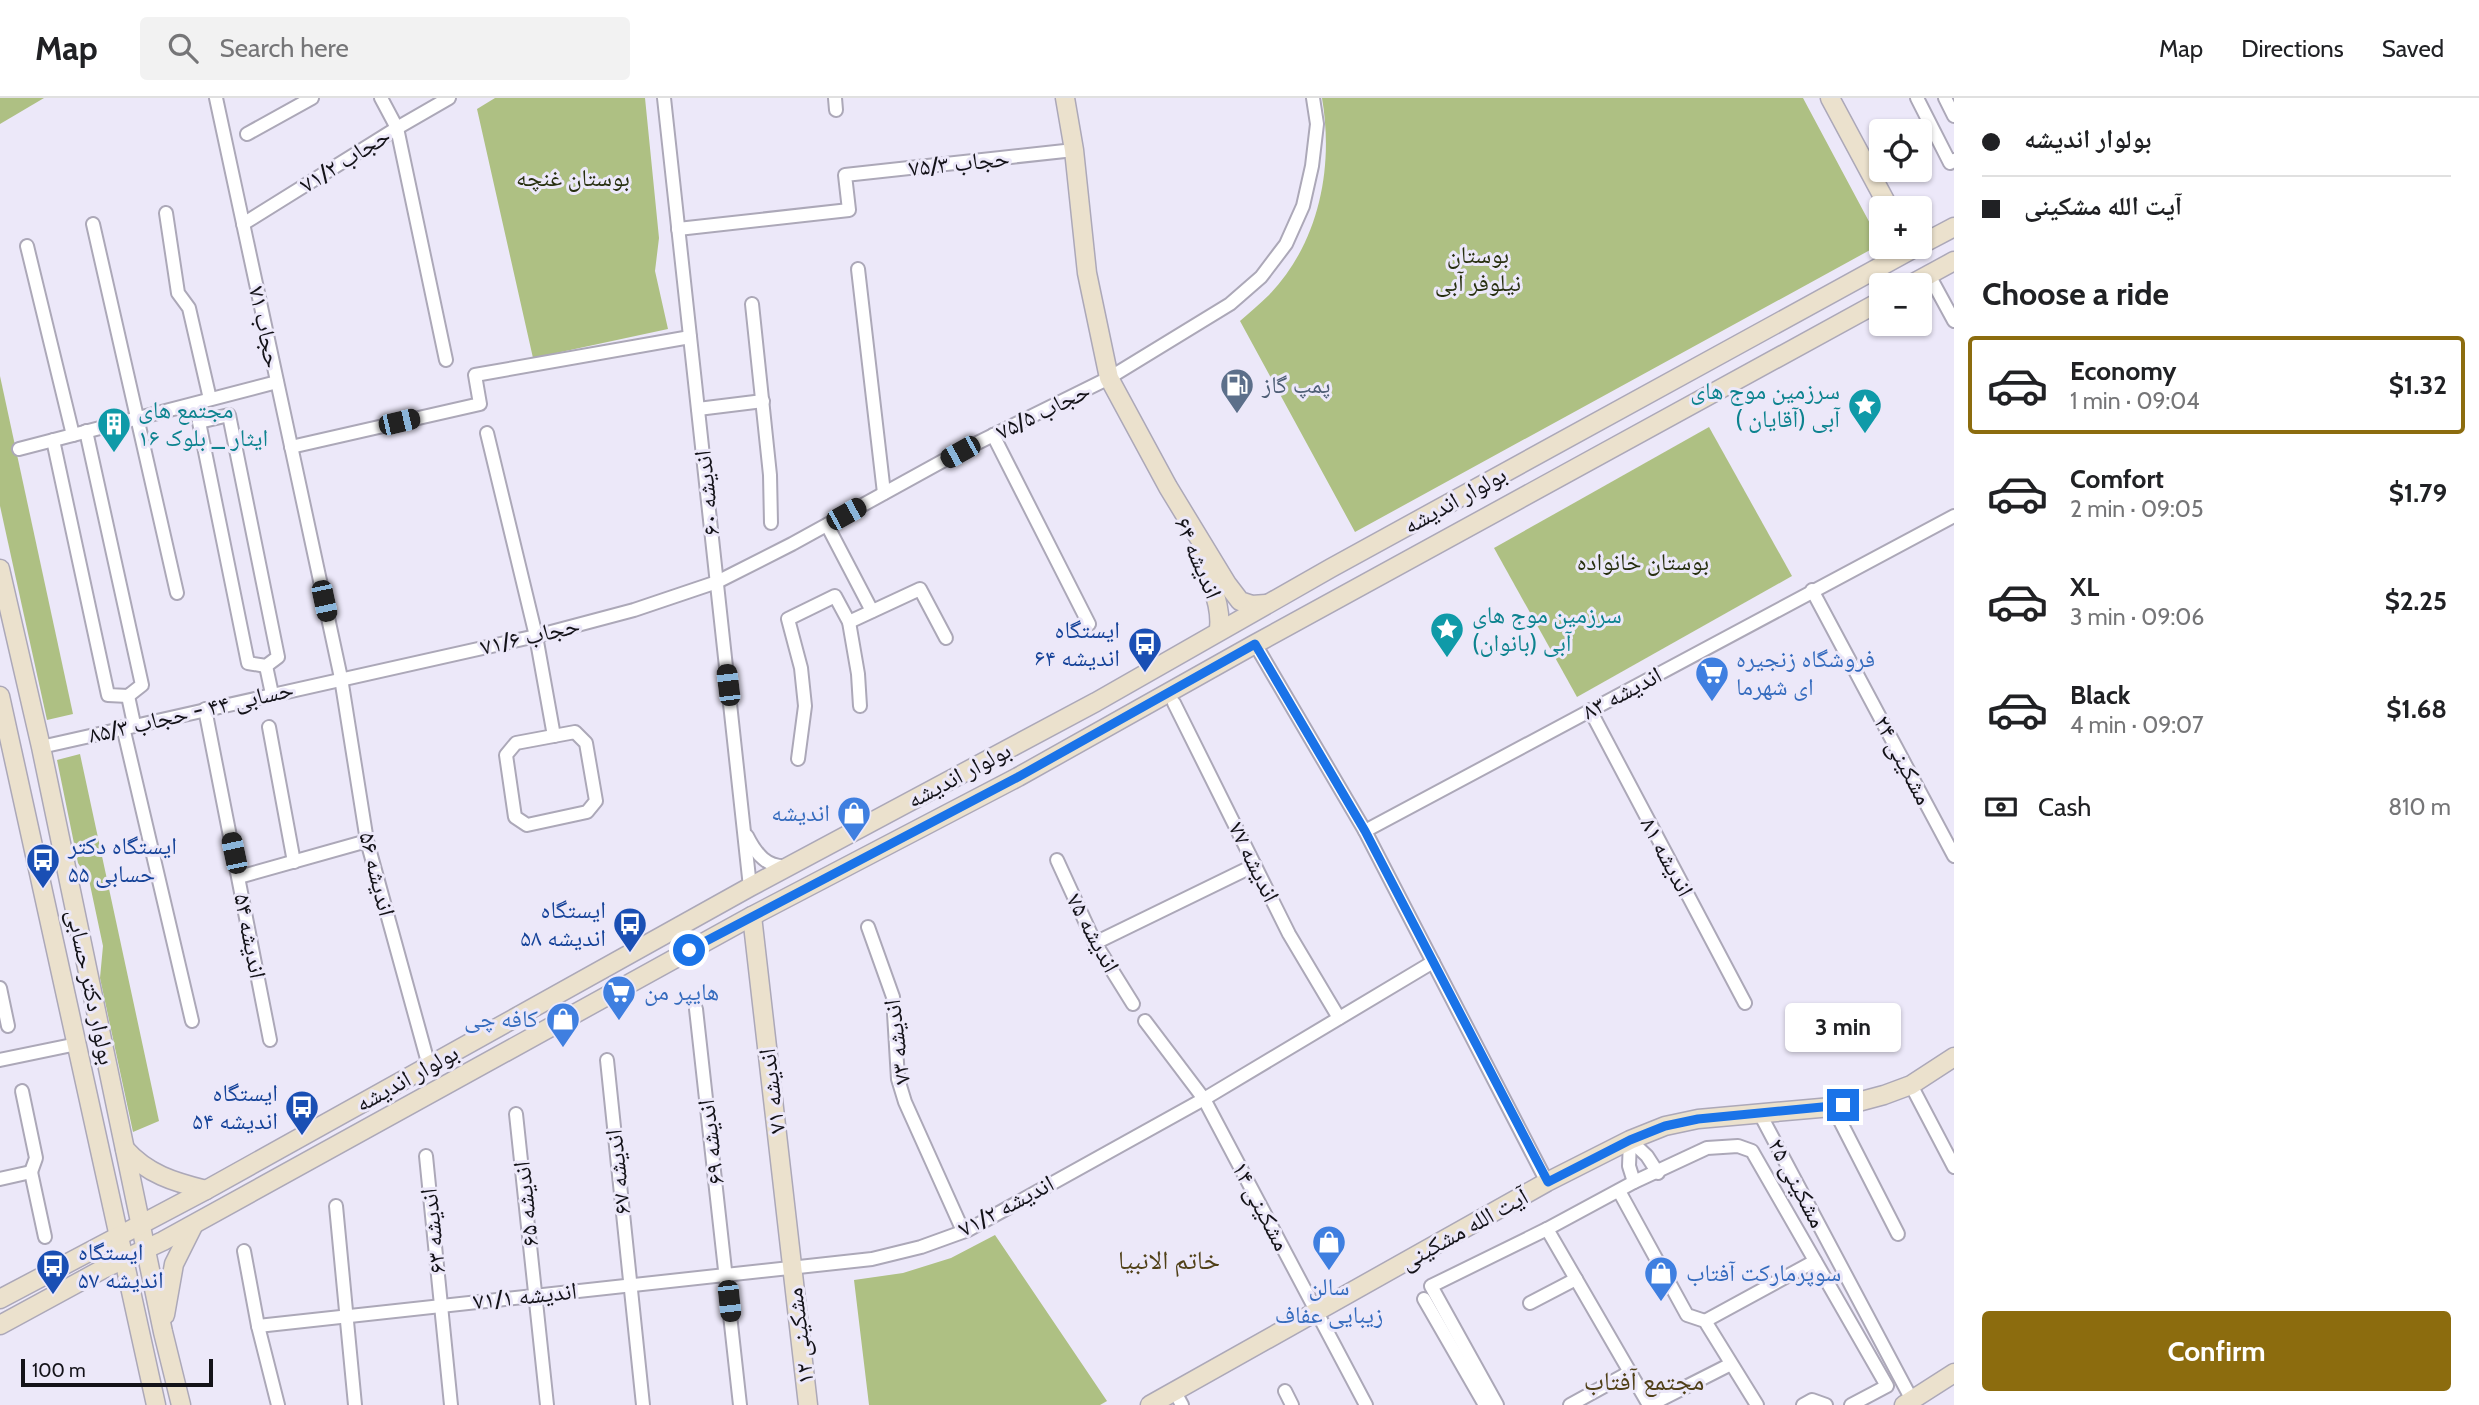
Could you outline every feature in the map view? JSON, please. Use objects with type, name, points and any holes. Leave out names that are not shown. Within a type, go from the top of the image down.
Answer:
[{"type":"main road","points":[[1066,98],[1087,273],[1109,378],[1168,487],[1227,584],[1240,601],[1252,605],[1266,604]]},
{"type":"main road","points":[[1829,98],[1882,196]]},
{"type":"main road","name":"بولوار اندیشه","points":[[1932,238],[1954,227]]},
{"type":"main road","name":"بولوار اندیشه","points":[[0,1299],[206,1191],[750,887],[1096,702],[1219,630],[1892,259]]},
{"type":"main road","points":[[1932,273],[1954,261]]},
{"type":"main road","name":"بولوار اندیشه","points":[[0,1325],[195,1223],[752,916],[1018,777],[1869,308]]},
{"type":"main road","name":"اندیشه ۶۴","points":[[1168,487],[1214,592],[1221,614],[1219,630]]},
{"type":"main road","name":"بولوار دکتر حسابی","points":[[0,569],[41,747],[140,1225],[181,1405]]},
{"type":"main road","name":"بولوار دکتر حسابی","points":[[0,696],[156,1405]]},
{"type":"main road","points":[[1096,702],[1110,726]]},
{"type":"main road","name":"اندیشه ۷۱","points":[[752,916],[792,1267]]},
{"type":"main road","name":"آیت الله مشکینی","points":[[1150,1405],[1178,1398],[1317,1312],[1548,1182],[1630,1140],[1665,1126],[1698,1119],[1833,1107],[1884,1095],[1911,1085],[1954,1057]]},
{"type":"main road","points":[[125,1149],[136,1162],[162,1177],[206,1191]]},
{"type":"main road","points":[[163,1332],[167,1289],[174,1264],[195,1223]]},
{"type":"main road","name":"مشکینی ۱۲","points":[[792,1267],[808,1405]]},
{"type":"main road","points":[[1908,1403],[1954,1373]]},
{"type":"street","name":"حجاب ۷۱","points":[[216,98],[341,678]]},
{"type":"street","points":[[247,134],[312,98]]},
{"type":"street","points":[[381,98],[397,128],[446,360]]},
{"type":"street","name":"حجاب ۷۱/۲","points":[[243,224],[449,98]]},
{"type":"street","name":"اندیشه ۶۰","points":[[664,98],[750,887]]},
{"type":"street","name":"حجاب ۷۵/۵","points":[[717,582],[993,435],[1109,378],[1230,304],[1261,277],[1286,244],[1303,206],[1312,166],[1317,124],[1313,98]]},
{"type":"street","points":[[1917,98],[1950,163],[1954,160]]},
{"type":"street","points":[[1945,98],[1954,116]]},
{"type":"street","name":"حجاب ۷۵/۳","points":[[678,229],[849,210],[845,175],[1074,150]]},
{"type":"street","points":[[166,213],[178,293],[189,308],[210,399]]},
{"type":"street","points":[[93,224],[177,593]]},
{"type":"street","points":[[27,246],[80,433],[142,685],[128,696],[108,695],[53,440]]},
{"type":"street","points":[[858,269],[884,493]]},
{"type":"street","points":[[1932,281],[1954,321]]},
{"type":"street","points":[[752,304],[770,475],[771,523]]},
{"type":"street","points":[[291,447],[480,404],[475,375],[690,337]]},
{"type":"street","points":[[19,449],[277,382]]},
{"type":"street","points":[[698,409],[763,401]]},
{"type":"street","points":[[229,415],[278,657],[266,666],[248,663],[199,422],[229,415]]},
{"type":"street","points":[[487,433],[536,636],[554,736]]},
{"type":"street","points":[[993,435],[1090,624]]},
{"type":"street","name":"اندیشه ۸۳","points":[[1365,831],[1954,516]]},
{"type":"street","points":[[827,525],[872,611]]},
{"type":"street","name":"حجاب ۷۱/۶","points":[[341,678],[536,636],[634,610],[717,582]]},
{"type":"street","points":[[849,622],[920,589],[946,638]]},
{"type":"street","name":"مشکینی ۲۴","points":[[1812,590],[1954,856]]},
{"type":"street","points":[[798,759],[806,706],[801,668],[788,619],[835,596],[849,622],[860,706]]},
{"type":"street","points":[[1255,644],[1365,831],[1548,1182]]},
{"type":"street","points":[[266,666],[272,694]]},
{"type":"street","name":"حسابی ۴۴ - حجاب ۸۵/۳","points":[[41,747],[341,678]]},
{"type":"street","name":"اندیشه ۵۶","points":[[341,678],[366,841],[429,1066]]},
{"type":"street","points":[[128,696],[129,726],[192,1020]]},
{"type":"street","name":"اندیشه ۷۷","points":[[1174,703],[1289,934],[1339,1018]]},
{"type":"street","name":"اندیشه ۵۴","points":[[205,709],[270,1040]]},
{"type":"street","name":"اندیشه ۸۱","points":[[1590,710],[1745,1003]]},
{"type":"street","points":[[269,727],[294,862]]},
{"type":"street","points":[[575,732],[586,743],[596,801],[587,812],[527,825],[515,817],[506,755],[516,743],[554,736],[575,732]]},
{"type":"street","points":[[744,828],[749,840],[767,863],[777,867],[792,865]]},
{"type":"street","points":[[239,877],[366,841]]},
{"type":"street","name":"اندیشه ۷۵","points":[[1057,860],[1095,943],[1133,1004]]},
{"type":"street","points":[[1095,943],[1255,865]]},
{"type":"street","name":"اندیشه ۷۳","points":[[868,927],[893,997],[898,1079],[905,1102],[963,1231]]},
{"type":"street","name":"اندیشه ۷۱/۲","points":[[792,1267],[872,1259],[921,1247],[963,1231],[1204,1099],[1433,962]]},
{"type":"street","points":[[0,988],[8,1026]]},
{"type":"street","name":"اندیشه ۶۹","points":[[696,1009],[740,1405]]},
{"type":"street","name":"مشکینی ۱۴","points":[[1145,1021],[1204,1099],[1366,1405]]},
{"type":"street","points":[[0,1060],[77,1044]]},
{"type":"street","name":"اندیشه ۶۷","points":[[607,1060],[643,1405]]},
{"type":"street","points":[[1911,1085],[1954,1167]]},
{"type":"street","points":[[22,1091],[36,1157],[31,1172],[45,1237]]},
{"type":"street","points":[[1833,1107],[1898,1234]]},
{"type":"street","name":"اندیشه ۶۵","points":[[516,1114],[547,1405]]},
{"type":"street","name":"مشکینی ۲۵","points":[[1760,1114],[1908,1403]]},
{"type":"street","points":[[1630,1140],[1647,1156],[1658,1173]]},
{"type":"street","points":[[1630,1140],[1629,1166],[1634,1182]]},
{"type":"street","points":[[1497,1405],[1431,1286],[1547,1229],[1634,1182],[1707,1148],[1738,1146],[1752,1151],[1887,1385],[1851,1405]]},
{"type":"street","name":"اندیشه ۶۳","points":[[426,1156],[451,1405]]},
{"type":"street","points":[[0,1179],[31,1172]]},
{"type":"street","points":[[1619,1191],[1688,1315],[1704,1321],[1757,1405]]},
{"type":"street","points":[[336,1206],[355,1405]]},
{"type":"street","points":[[1547,1229],[1649,1405],[1731,1364]]},
{"type":"street","points":[[244,1251],[258,1326],[278,1405]]},
{"type":"street","points":[[1704,1321],[1815,1261]]},
{"type":"street","name":"اندیشه ۷۱/۱","points":[[258,1326],[792,1267]]},
{"type":"street","points":[[1530,1303],[1576,1279]]},
{"type":"street","points":[[1424,1299],[1485,1405]]},
{"type":"street","points":[[1570,1405],[1630,1372]]},
{"type":"street","points":[[1284,1391],[1292,1405]]},
{"type":"street","points":[[1803,1405],[1812,1400],[1826,1405]]},
{"type":"green space","points":[[0,98],[44,98],[0,124]]},
{"type":"green space","name":"بوستان غنچه","points":[[495,98],[645,98],[659,238],[655,271],[668,329],[533,358],[477,109]]},
{"type":"green space","name":"بوستان نیلوفر آبی","points":[[1322,98],[1803,98],[1869,222],[1869,251],[1355,532],[1240,321],[1269,295],[1286,274],[1311,228],[1324,177],[1325,124]]},
{"type":"green space","points":[[0,376],[73,714],[47,720],[0,506]]},
{"type":"green space","name":"بوستان خانواده","points":[[1709,427],[1792,576],[1577,697],[1494,548]]},
{"type":"green space","points":[[80,754],[159,1121],[133,1132],[100,978],[103,946],[89,880],[78,863],[57,760]]},
{"type":"green space","points":[[995,1235],[1107,1401],[1100,1405],[869,1405],[854,1280],[903,1273],[951,1258]]},
{"type":"place","name":"پمپ گاز","points":[[1237,415]]},
{"type":"place","name":"سرزمین موج های آبی (آقایان )","points":[[1865,435]]},
{"type":"place","name":"مجتمع های ایثار _ بلوک ۱۶","points":[[114,454]]},
{"type":"place","name":"سرزمین موج های آبی (بانوان)","points":[[1447,659]]},
{"type":"place","name":"ایستگاه اندیشه ۶۴","points":[[1145,674]]},
{"type":"place","name":"فروشگاه زنجیره ای شهرما","points":[[1712,703]]},
{"type":"place","name":"اندیشه","points":[[854,843]]},
{"type":"place","name":"ایستگاه دکتر حسابی ۵۵","points":[[43,890]]},
{"type":"place","name":"ایستگاه اندیشه ۵۸","points":[[630,954]]},
{"type":"place","name":"هایپر من","points":[[619,1022]]},
{"type":"place","name":"کافه چی","points":[[563,1049]]},
{"type":"place","name":"ایستگاه اندیشه ۵۴","points":[[302,1137]]},
{"type":"place","name":"سالن زیبایی عفاف","points":[[1329,1272]]},
{"type":"place","name":"ایستگاه اندیشه ۵۷","points":[[53,1296]]},
{"type":"place","name":"سوپرمارکت آفتاب","points":[[1661,1303]]},
{"type":"district","name":"خاتم الانبیا","points":[[1169,1260]]},
{"type":"district","name":"مجتمع آفتاب","points":[[1644,1381]]},
{"type":"route","points":[[689,950],[1018,777],[1255,644],[1365,831],[1548,1182],[1630,1140],[1665,1126],[1698,1119],[1843,1105]]}]
